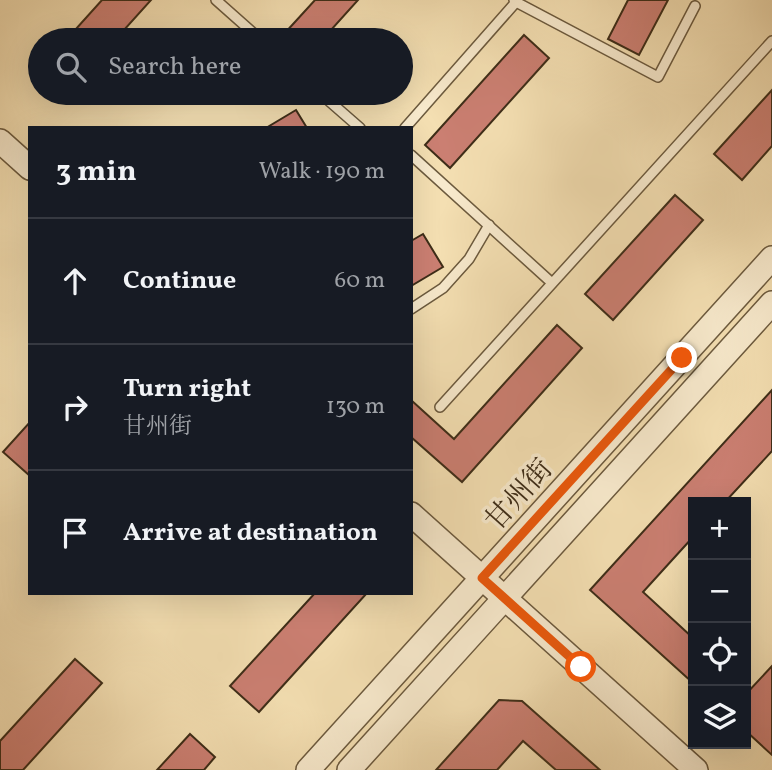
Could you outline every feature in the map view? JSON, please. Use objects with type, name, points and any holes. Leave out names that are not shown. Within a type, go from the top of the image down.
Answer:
[{"type":"street","points":[[0,141],[28,166]]},
{"type":"street","name":"甘州街","points":[[309,770],[772,258]]},
{"type":"street","points":[[349,770],[772,303]]},
{"type":"street","points":[[413,516],[696,770]]},
{"type":"lane","points":[[216,0],[248,28]]},
{"type":"lane","points":[[407,126],[515,1],[658,77],[695,6]]},
{"type":"lane","points":[[440,407],[772,41]]},
{"type":"lane","points":[[334,105],[358,126]]},
{"type":"lane","points":[[413,157],[552,283]]},
{"type":"lane","points":[[413,308],[443,288],[469,259],[489,225]]},
{"type":"building","points":[[102,0],[151,0],[126,28],[77,28]]},
{"type":"building","points":[[315,0],[358,0],[333,28],[289,28]]},
{"type":"building","points":[[628,0],[668,0],[639,55],[608,39]]},
{"type":"building","points":[[524,35],[549,58],[450,168],[425,145]]},
{"type":"building","points":[[772,90],[772,146],[742,180],[714,154]]},
{"type":"building","points":[[296,110],[306,126],[269,126]]},
{"type":"building","points":[[675,195],[703,220],[613,320],[585,294]]},
{"type":"building","points":[[423,234],[443,267],[413,285],[413,240]]},
{"type":"building","points":[[557,325],[582,348],[462,482],[413,439],[413,402],[454,439]]},
{"type":"building","points":[[772,390],[772,451],[730,497],[688,497],[688,542],[643,592],[688,633],[688,678],[590,590]]},
{"type":"building","points":[[28,424],[28,474],[3,452]]},
{"type":"building","points":[[313,595],[365,595],[259,712],[230,686]]},
{"type":"building","points":[[75,659],[102,683],[23,770],[0,770],[0,741]]},
{"type":"building","points":[[772,666],[772,755],[751,736],[751,689]]},
{"type":"building","points":[[499,700],[522,701],[600,770],[556,770],[523,741],[497,770],[436,770]]},
{"type":"building","points":[[190,734],[215,757],[204,770],[157,770]]},
{"type":"route","points":[[581,667],[482,578],[682,358]]}]
